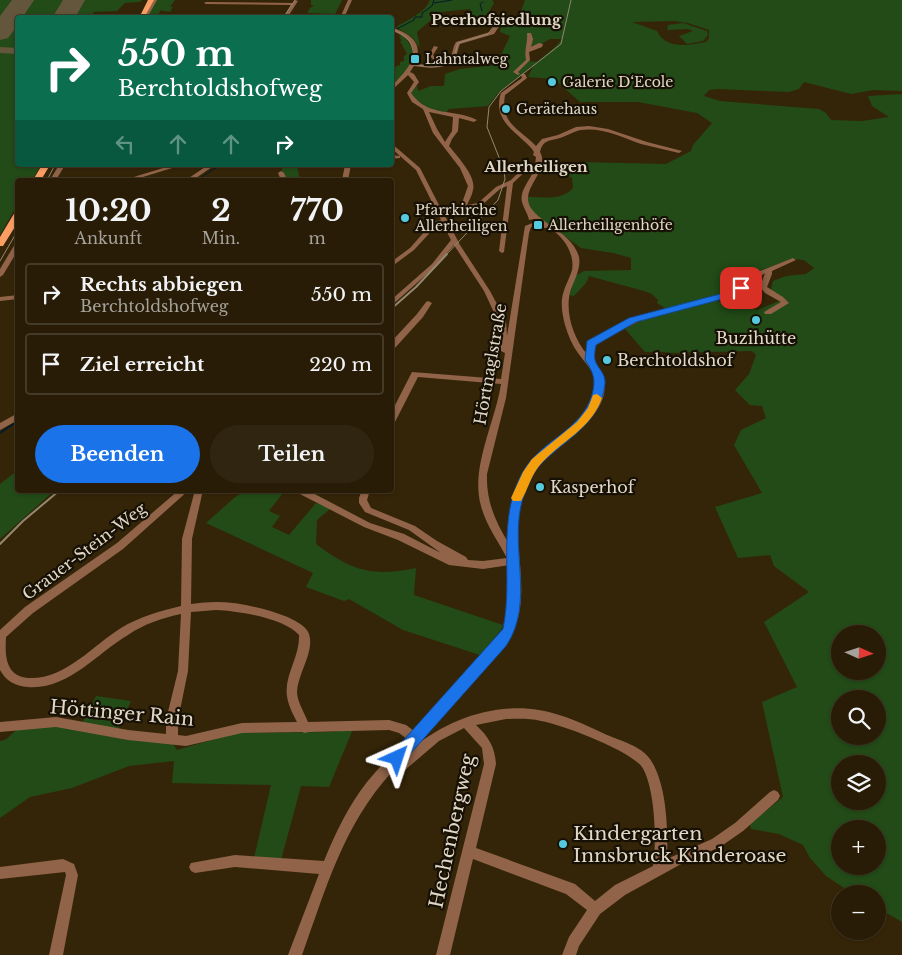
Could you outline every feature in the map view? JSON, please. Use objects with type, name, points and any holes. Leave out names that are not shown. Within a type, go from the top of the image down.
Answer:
[{"type":"main road","points":[[143,15],[153,0]]},
{"type":"main road","points":[[38,178],[45,167]]},
{"type":"main road","points":[[0,244],[15,219]]},
{"type":"street","points":[[146,15],[153,0]]},
{"type":"street","points":[[343,15],[350,0]]},
{"type":"street","points":[[206,10],[210,2],[295,2]]},
{"type":"street","points":[[226,2],[220,7],[228,8]]},
{"type":"street","points":[[287,15],[295,2]]},
{"type":"street","points":[[414,65],[439,64],[453,58],[458,43],[492,33],[498,25]]},
{"type":"street","points":[[394,29],[407,36],[415,45],[416,58],[408,74],[394,87]]},
{"type":"street","points":[[529,34],[531,39],[527,52],[528,60],[514,72],[522,76],[505,92],[502,98],[502,110],[510,127],[525,137],[537,151],[539,156],[536,172],[532,178]]},
{"type":"street","points":[[431,43],[436,47],[431,55],[439,64]]},
{"type":"street","points":[[527,52],[540,44],[540,46]]},
{"type":"street","points":[[408,74],[412,75],[417,82],[410,90],[411,96],[425,108],[439,137],[447,145],[470,183],[471,191],[464,207]]},
{"type":"street","points":[[425,108],[474,120]]},
{"type":"street","points":[[447,145],[449,139],[456,131],[456,117]]},
{"type":"street","points":[[295,955],[351,814],[371,786],[502,642],[509,631],[514,614],[514,511],[519,493],[529,472],[546,452],[580,425],[593,409],[601,382],[598,371],[579,349],[570,332],[566,298],[575,272],[576,259],[572,248],[557,233],[532,215],[524,199],[532,178],[537,151],[542,140],[561,136],[576,129],[586,128],[622,135],[644,143],[679,151]]},
{"type":"street","points":[[394,148],[418,169],[454,241],[481,280],[503,327],[506,357]]},
{"type":"street","points":[[54,178],[61,167]]},
{"type":"street","points":[[134,178],[172,167]]},
{"type":"street","points":[[193,178],[209,167]]},
{"type":"street","points":[[440,213],[483,202],[498,188],[510,182],[526,168],[534,167]]},
{"type":"street","points":[[281,173],[283,178]]},
{"type":"street","points":[[502,251],[510,182]]},
{"type":"street","points":[[532,215],[528,226],[540,225],[557,233]]},
{"type":"street","points":[[394,263],[412,249],[435,223],[444,222]]},
{"type":"street","name":"Hörtnaglstraße","points":[[514,561],[488,514],[482,495],[482,476],[501,404],[506,357],[528,226]]},
{"type":"street","points":[[394,301],[434,264],[454,241]]},
{"type":"street","points":[[0,275],[15,249]]},
{"type":"street","points":[[590,360],[592,342],[630,322],[730,294],[768,269],[793,260]]},
{"type":"street","points":[[768,269],[769,274],[764,286],[766,290],[785,303],[768,312]]},
{"type":"street","points":[[0,299],[15,297]]},
{"type":"street","points":[[394,344],[420,315],[428,303]]},
{"type":"street","points":[[394,416],[415,374],[504,382]]},
{"type":"street","points":[[0,427],[15,418]]},
{"type":"street","name":"Grauer-Stein-Weg","points":[[1,636],[29,610],[120,546],[182,493]]},
{"type":"street","points":[[172,739],[172,720],[183,671],[188,609],[187,539],[198,493]]},
{"type":"street","points":[[304,493],[367,525],[400,537],[447,560],[475,564],[514,561]]},
{"type":"street","points":[[365,493],[362,501],[364,507],[368,510],[409,526],[458,558],[475,564]]},
{"type":"street","points":[[1,636],[1,663],[5,672],[13,679],[24,682],[44,683],[71,671],[124,631],[157,616],[211,605],[244,608],[284,621],[301,629],[305,640],[293,682],[292,695],[305,728]]},
{"type":"street","points":[[389,766],[402,766],[433,739],[450,728],[466,722],[506,714],[545,716],[572,724],[638,756],[649,769],[655,786],[662,850],[660,870]]},
{"type":"street","name":"Höttinger Rain","points":[[0,727],[56,722],[128,735],[197,740],[242,728],[389,725],[400,728],[415,738]]},
{"type":"street","name":"Hechenbergweg","points":[[443,955],[470,852],[490,759],[486,743],[466,722]]},
{"type":"street","points":[[569,955],[574,942],[595,909],[620,890],[716,843],[740,828],[774,796]]},
{"type":"street","points":[[470,852],[570,889],[595,909]]},
{"type":"street","points":[[195,867],[235,861],[328,868]]},
{"type":"street","points":[[0,873],[63,865],[70,868],[72,875],[56,955]]},
{"type":"green space","points":[[0,0],[142,0],[140,2],[125,3],[117,11],[94,12],[92,15],[15,15],[15,167],[40,167],[33,178],[15,178],[15,209],[0,235]]},
{"type":"green space","points":[[156,0],[175,0],[170,7],[173,7],[170,11],[174,12],[162,11],[162,9],[158,15],[148,15]]},
{"type":"green space","points":[[311,0],[342,0],[335,14],[307,13],[314,6],[311,5]]},
{"type":"green space","points":[[430,0],[492,0],[494,3],[483,23],[464,22],[470,9],[440,12],[417,32],[420,48],[412,37],[396,27],[424,9]]},
{"type":"green space","points":[[525,0],[902,0],[902,91],[873,90],[851,94],[804,82],[799,89],[789,92],[717,89],[709,90],[704,96],[720,101],[819,109],[826,113],[831,120],[862,121],[889,117],[872,106],[868,96],[902,94],[902,922],[886,913],[886,885],[840,885],[826,876],[810,858],[803,845],[779,834],[751,829],[750,824],[783,797],[762,702],[797,687],[764,622],[809,592],[774,566],[770,555],[738,558],[715,507],[762,493],[734,445],[741,430],[766,418],[762,406],[750,405],[735,390],[749,374],[756,355],[752,351],[645,352],[625,329],[643,320],[713,300],[757,310],[779,301],[771,289],[773,281],[786,276],[806,274],[814,268],[804,260],[792,259],[761,270],[732,292],[670,308],[665,308],[657,303],[658,300],[652,294],[589,276],[586,283],[574,296],[569,295],[575,276],[584,271],[631,270],[631,258],[581,248],[534,214],[528,204],[528,197],[558,197],[568,192],[573,188],[572,178],[566,175],[565,170],[577,168],[578,162],[666,164],[691,151],[693,145],[712,123],[697,113],[638,102],[580,102],[554,79],[528,77],[534,65],[500,91],[488,106],[449,109],[445,114],[430,110],[411,96],[410,90],[417,85],[418,91],[431,86],[444,86],[445,74],[460,69],[496,65],[510,36],[500,32],[501,27],[517,22]],"holes":[[[674,21],[688,23],[709,30],[709,38],[706,42],[685,45],[672,44],[661,37],[657,31],[632,22]],[[550,39],[562,39],[537,62],[529,61],[527,52]]]},
{"type":"green space","points":[[683,23],[707,31],[708,35],[703,41],[687,44],[679,36],[693,31],[688,29],[667,30],[668,25]]},
{"type":"green space","points":[[402,35],[409,43],[412,57],[407,70],[394,86],[394,67],[404,61],[404,56],[407,54],[399,36]]},
{"type":"green space","points":[[282,167],[297,167],[300,178],[283,178],[281,173]]},
{"type":"green space","points":[[15,473],[15,493],[52,493],[0,539],[0,484]]},
{"type":"green space","points":[[242,493],[283,493],[269,511],[280,516],[272,527],[289,535],[316,503],[331,508],[317,520],[316,544],[341,560],[363,570],[387,572],[416,568],[414,595],[503,625],[501,630],[480,655],[403,630],[349,599],[344,601],[306,587],[313,573],[206,523]]},
{"type":"green space","points":[[96,696],[131,701],[116,734],[173,744],[177,750],[236,733],[332,732],[353,729],[329,787],[301,786],[281,860],[254,858],[271,785],[172,783],[174,761],[129,766],[72,788],[30,797],[0,818],[0,741],[5,740],[24,726],[79,729]]},
{"type":"waterway","points":[[394,30],[414,20],[415,17],[422,17],[422,13],[432,6],[434,0]]},
{"type":"waterway","points":[[434,3],[452,0]]},
{"type":"waterway","points":[[482,11],[480,4],[483,2]]},
{"type":"waterway","points":[[200,178],[217,167]]},
{"type":"waterway","points":[[0,433],[15,423]]},
{"type":"taxiway","points":[[0,50],[15,51]]},
{"type":"runway","points":[[0,33],[23,0]]},
{"type":"runway","points":[[65,15],[74,0]]},
{"type":"tram line","points":[[285,15],[295,0]]},
{"type":"tram line","points":[[394,30],[403,35],[410,42],[415,64],[435,67],[450,62],[455,55],[458,43],[488,34],[494,26]]},
{"type":"tram line","points":[[48,178],[54,167]]},
{"type":"tram line","points":[[0,261],[15,235]]},
{"type":"railway","points":[[446,255],[498,200],[505,179],[504,170],[487,127],[489,107],[501,91],[561,44],[571,0]]},
{"type":"railway","points":[[394,306],[416,287],[447,254]]},
{"type":"railway","points":[[0,544],[23,521],[56,493]]},
{"type":"slow traffic","points":[[517,498],[529,472],[536,462],[586,419],[593,409],[597,398]]},
{"type":"place","name":"Lahntalweg","points":[[415,59]]},
{"type":"place","name":"Galerie D‘Ecole","points":[[552,82]]},
{"type":"place","name":"Gerätehaus","points":[[506,109]]},
{"type":"place","name":"Pfarrkirche Allerheiligen","points":[[405,218]]},
{"type":"place","name":"Allerheiligenhöfe","points":[[538,225]]},
{"type":"place","name":"Buzihütte","points":[[756,320]]},
{"type":"place","name":"Berchtoldshof","points":[[607,360]]},
{"type":"place","name":"Kasperhof","points":[[540,487]]},
{"type":"place","name":"Kindergarten Innsbruck Kinderoase","points":[[563,844]]},
{"type":"district","name":"Peerhofsiedlung","points":[[496,19]]},
{"type":"district","name":"Allerheiligen","points":[[536,166]]},
{"type":"route","points":[[397,758],[502,642],[512,625],[514,608],[513,524],[517,498],[529,472],[536,462],[574,431],[593,409],[601,382],[600,375],[590,360],[591,343],[632,320],[727,295],[741,288]]}]
